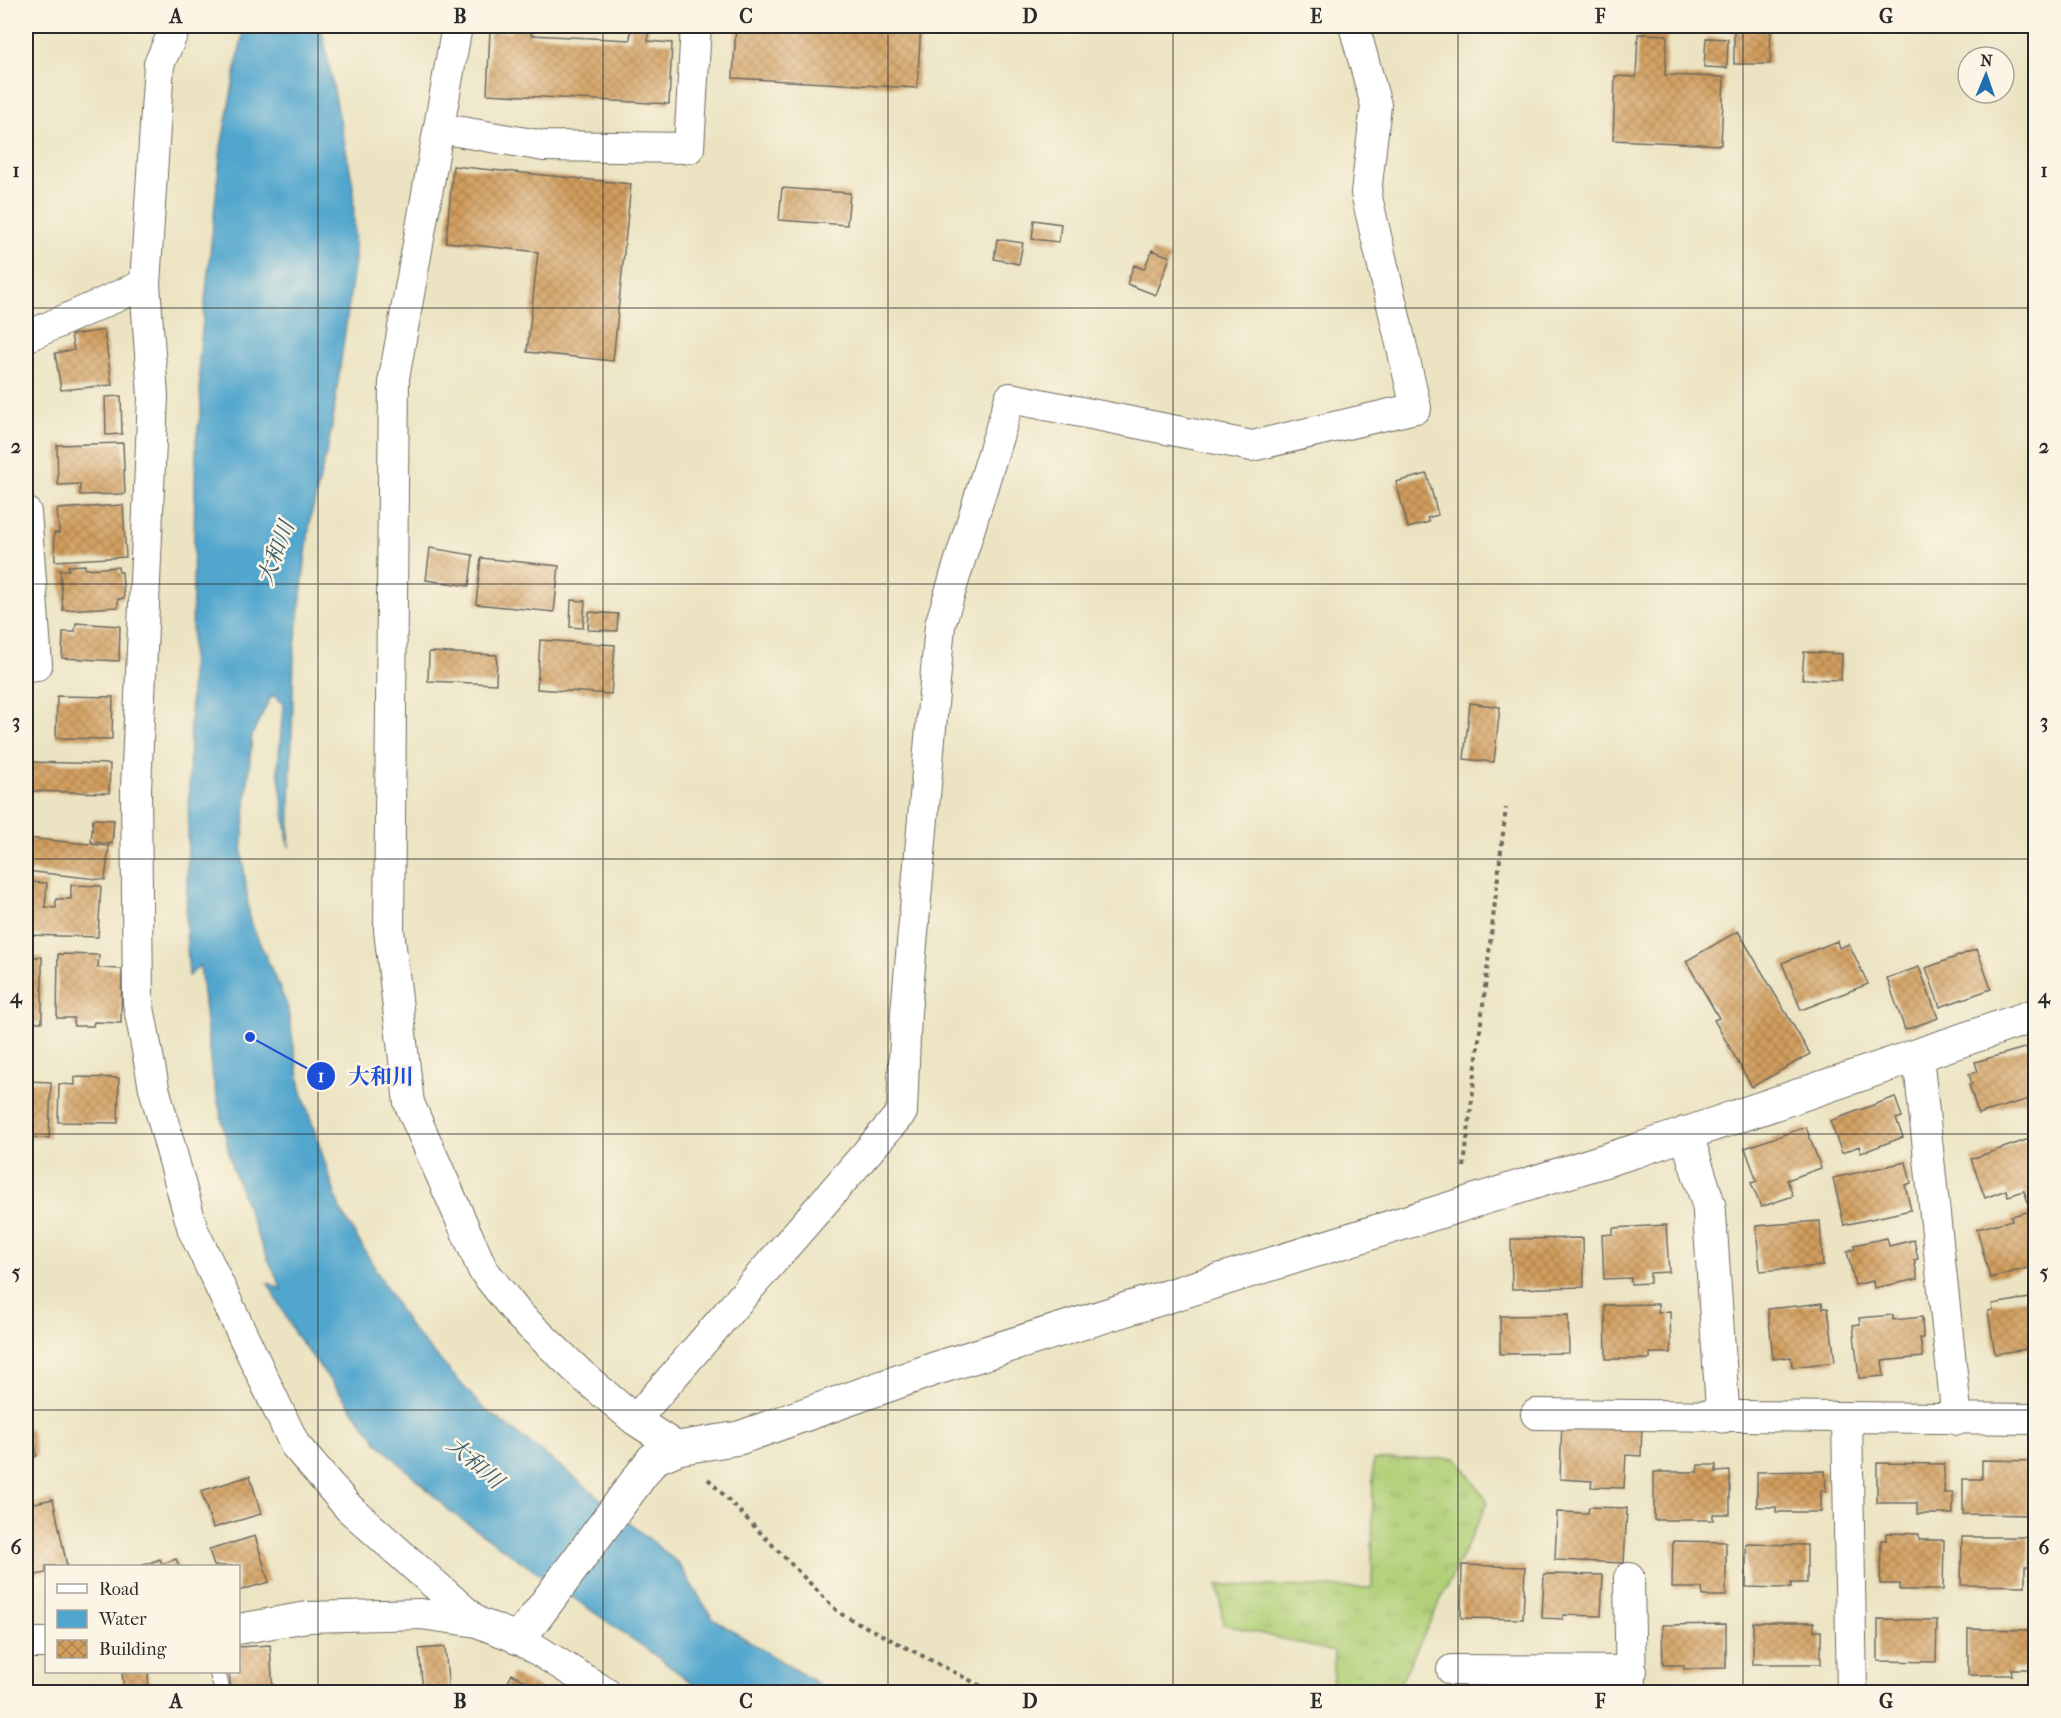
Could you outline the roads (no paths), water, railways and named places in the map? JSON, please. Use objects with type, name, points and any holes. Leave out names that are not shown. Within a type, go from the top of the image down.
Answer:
[{"type":"street","points":[[176,26],[159,64],[145,284],[153,396],[136,777],[136,825],[138,1002],[154,1088],[193,1230],[295,1445],[349,1508],[477,1622]]},
{"type":"street","points":[[458,26],[394,378],[389,930],[409,1103],[483,1270],[519,1315],[583,1376],[635,1420],[666,1453]]},
{"type":"street","points":[[439,128],[544,146],[689,148],[696,26]]},
{"type":"street","points":[[635,1420],[902,1112],[906,1012],[940,625],[1010,398],[1252,446],[1416,408],[1366,193],[1377,105],[1354,26]]},
{"type":"street","points":[[26,337],[145,284]]},
{"type":"street","points":[[26,512],[37,665],[26,666]]},
{"type":"street","points":[[526,1628],[666,1453],[739,1438],[934,1369],[1459,1207],[2036,1015]]},
{"type":"street","points":[[1918,1056],[1957,1420]]},
{"type":"street","points":[[1686,1133],[1709,1206],[1723,1416]]},
{"type":"street","points":[[1536,1414],[2036,1419]]},
{"type":"street","points":[[1847,1418],[1852,1692]]},
{"type":"street","points":[[1452,1670],[1632,1682],[1629,1578]]},
{"type":"street","points":[[240,1629],[307,1617],[421,1614],[526,1628],[605,1692]]},
{"type":"street","points":[[26,1643],[45,1643]]},
{"type":"lane","points":[[217,1673],[223,1692]]},
{"type":"water","name":"大和川","points":[[244,26],[321,26],[353,185],[355,260],[331,432],[310,520],[294,655],[289,847],[278,769],[283,704],[272,695],[252,735],[242,852],[250,921],[287,1005],[301,1089],[340,1209],[409,1326],[482,1407],[568,1472],[678,1563],[713,1619],[831,1692],[704,1692],[451,1512],[379,1444],[295,1334],[268,1283],[282,1289],[257,1235],[232,1167],[211,1069],[200,965],[189,976],[186,930],[196,440],[201,410],[199,360],[221,147]]},
{"type":"place","name":"大和川","points":[[250,1037]]}]
